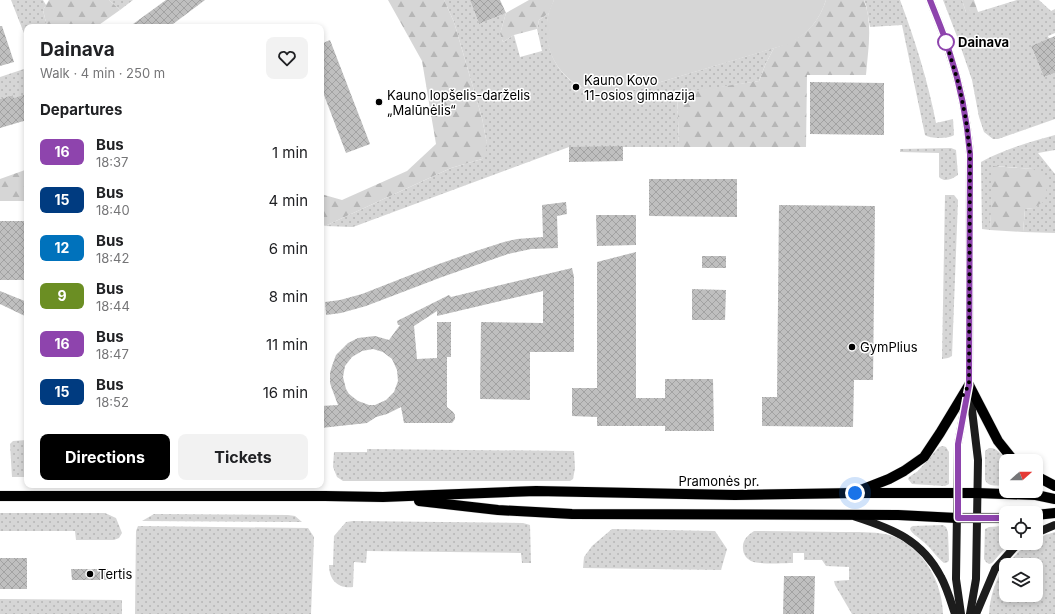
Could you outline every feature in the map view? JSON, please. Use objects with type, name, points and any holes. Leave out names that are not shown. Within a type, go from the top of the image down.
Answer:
[{"type":"main road","points":[[930,0],[957,77],[966,120],[970,154],[969,385],[978,460],[976,579],[970,614]]},
{"type":"main road","points":[[969,385],[998,441],[1008,454]]},
{"type":"main road","points":[[855,493],[899,474],[924,456],[940,433],[969,385]]},
{"type":"main road","points":[[961,614],[956,579],[958,444],[969,385]]},
{"type":"main road","points":[[1043,480],[1055,486]]},
{"type":"main road","name":"Pramonės pr.","points":[[0,496],[383,497],[536,491],[735,494],[977,494],[1036,495],[1055,499]]},
{"type":"main road","name":"Pramonės pr.","points":[[383,497],[498,510],[572,514],[898,515],[958,518],[999,518]]},
{"type":"main road","points":[[1043,514],[1055,513]]},
{"type":"main road","points":[[850,515],[887,527],[924,550],[932,560],[942,578],[955,614]]},
{"type":"main road","points":[[1043,530],[1055,525]]},
{"type":"main road","points":[[976,614],[995,569],[1012,550]]},
{"type":"green space","points":[[11,0],[43,0],[46,5],[43,10],[46,24],[24,24],[24,33]]},
{"type":"green space","points":[[49,0],[109,0],[120,10],[100,24],[46,24],[43,10]]},
{"type":"green space","points":[[109,0],[133,0],[120,10]]},
{"type":"green space","points":[[388,0],[444,0],[454,22],[482,118],[487,144],[486,152],[482,159],[451,168],[325,226],[324,195],[342,200],[407,171],[436,144],[422,61]]},
{"type":"green space","points":[[444,0],[470,0],[479,24],[506,13],[500,34],[503,42],[514,35],[520,57],[542,51],[537,29],[539,20],[549,13],[547,30],[549,45],[554,60],[562,72],[573,82],[586,90],[601,94],[617,95],[774,48],[759,81],[677,94],[679,147],[569,147],[353,227],[325,226],[451,168],[482,159],[487,144],[482,118],[454,22]]},
{"type":"green space","points":[[529,0],[554,0],[549,13],[539,20],[537,29],[514,35],[503,42],[500,34],[506,13]]},
{"type":"green space","points":[[554,0],[826,0],[820,14],[812,26],[801,36],[788,44],[617,95],[599,94],[582,88],[568,78],[557,66],[550,51],[547,35],[548,17]]},
{"type":"green space","points":[[826,0],[864,0],[867,9],[869,28],[869,47],[866,75],[807,75],[806,147],[679,147],[677,93],[759,81],[774,48],[792,41],[807,31],[818,18]]},
{"type":"green space","points":[[864,0],[900,0],[921,61],[936,123],[953,119],[954,135],[940,138],[925,135],[902,25],[870,27]]},
{"type":"green space","points":[[943,0],[962,0],[966,12],[978,12],[1017,0],[1039,0],[1051,11],[1055,9],[1055,33],[1048,36],[1049,39],[1031,46],[1044,77],[1055,73],[1055,119],[998,139],[993,139],[984,132],[979,117],[972,80]]},
{"type":"green space","points":[[962,0],[974,0],[978,12],[966,12]]},
{"type":"green space","points":[[24,69],[24,96],[14,98],[13,95],[0,99],[0,77]]},
{"type":"green space","points":[[1055,135],[1055,150],[1038,153],[1055,174],[1055,233],[1023,232],[1025,209],[1033,208],[1033,169],[994,166],[990,230],[982,229],[981,162],[1027,143]]},
{"type":"green space","points":[[951,148],[956,150],[958,175],[946,180],[939,177],[939,153],[900,152],[900,149]]},
{"type":"green space","points":[[993,166],[1033,169],[1048,178],[1045,201],[1033,208],[1025,209],[1023,232],[990,230]]},
{"type":"green space","points":[[24,170],[24,201],[0,201],[0,179]]},
{"type":"green space","points":[[945,195],[954,195],[958,200],[952,356],[942,359]]},
{"type":"green space","points":[[24,440],[24,477],[12,477],[10,444],[13,441]]},
{"type":"green space","points":[[939,447],[946,447],[949,452],[949,484],[945,486],[912,484],[908,479],[909,477],[918,471]]},
{"type":"green space","points":[[992,448],[1001,454],[999,454],[999,486],[991,485],[985,480],[985,451]]},
{"type":"green space","points":[[367,449],[574,451],[575,468],[573,479],[570,481],[343,481],[337,477],[333,467],[334,452],[367,452]]},
{"type":"green space","points":[[0,513],[105,513],[116,518],[122,533],[119,538],[114,540],[76,540],[75,531],[0,531]]},
{"type":"green space","points":[[154,514],[288,515],[295,516],[302,522],[142,521]]},
{"type":"green space","points":[[346,522],[523,523],[530,525],[531,563],[522,563],[521,553],[367,551],[366,563],[354,562],[353,587],[343,587],[333,579],[329,570],[329,565],[333,565],[334,536]]},
{"type":"green space","points":[[943,525],[946,527],[948,532],[949,560],[948,562],[944,563],[927,545],[913,534],[910,529],[913,526]]},
{"type":"green space","points":[[138,526],[308,528],[314,537],[311,614],[135,614],[136,531]]},
{"type":"green space","points":[[999,526],[999,550],[1003,550],[992,563],[989,564],[984,559],[985,529],[989,527]]},
{"type":"green space","points":[[612,529],[715,531],[727,549],[721,570],[583,568],[584,557],[592,546]]},
{"type":"green space","points":[[754,531],[868,532],[895,537],[915,550],[930,569],[939,590],[943,614],[852,614],[834,581],[849,580],[849,567],[826,566],[822,560],[804,560],[804,553],[793,553],[793,563],[765,563],[751,561],[744,554],[743,543]]},
{"type":"green space","points":[[1055,532],[1055,614],[989,614],[994,588],[999,577],[999,602],[1043,602],[1043,558],[1013,558],[1021,550],[1043,550],[1043,536]]},
{"type":"green space","points":[[0,599],[122,600],[122,614],[0,614]]},
{"type":"building","points":[[166,0],[205,0],[173,24],[133,24]]},
{"type":"building","points":[[470,0],[500,0],[506,13],[479,24]]},
{"type":"building","points":[[0,26],[2,26],[14,62],[0,66]]},
{"type":"building","points":[[1055,36],[1055,73],[1044,77],[1031,46]]},
{"type":"building","points":[[330,40],[370,144],[346,153],[324,95],[324,43]]},
{"type":"building","points":[[810,82],[884,83],[884,135],[810,134]]},
{"type":"building","points":[[13,95],[14,98],[24,95],[24,121],[0,128],[0,99]]},
{"type":"building","points":[[623,146],[623,161],[569,162],[569,147]]},
{"type":"building","points":[[649,179],[737,179],[737,217],[649,216]]},
{"type":"building","points":[[566,202],[567,214],[557,216],[558,248],[531,249],[508,254],[366,306],[341,313],[326,315],[325,302],[340,300],[362,294],[436,265],[504,242],[517,239],[543,237],[542,205]]},
{"type":"building","points":[[779,205],[875,206],[873,380],[854,380],[853,427],[762,426],[762,397],[777,397]]},
{"type":"building","points":[[596,215],[636,215],[636,245],[597,246]]},
{"type":"building","points":[[0,221],[24,221],[24,280],[0,280]]},
{"type":"building","points":[[636,252],[636,398],[665,398],[665,379],[713,379],[714,431],[665,431],[665,426],[597,426],[597,417],[572,416],[572,388],[597,388],[597,262]]},
{"type":"building","points":[[702,256],[726,256],[726,268],[702,268]]},
{"type":"building","points":[[572,268],[574,277],[574,352],[530,352],[530,400],[480,399],[481,322],[543,323],[543,291],[437,316],[437,311],[414,326],[417,359],[437,358],[437,322],[451,322],[451,357],[447,357],[447,407],[455,415],[455,419],[452,423],[404,423],[401,407],[387,414],[376,417],[367,423],[324,428],[324,406],[338,405],[330,383],[330,373],[336,355],[348,343],[358,338],[375,336],[389,340],[400,325],[398,325],[397,321],[449,295],[451,297]],"holes":[[[373,349],[383,352],[392,359],[397,370],[398,381],[394,392],[386,400],[375,405],[369,405],[358,401],[349,394],[343,377],[345,366],[352,357],[362,351]]]},
{"type":"building","points":[[692,289],[726,290],[725,320],[692,320]]},
{"type":"building","points":[[0,291],[24,301],[24,316],[0,304]]},
{"type":"building","points":[[0,558],[27,558],[27,589],[0,589]]},
{"type":"building","name":"Tertis","points":[[71,569],[108,569],[108,580],[72,580]]},
{"type":"building","points":[[784,576],[815,576],[814,614],[783,614]]},
{"type":"bus line","name":"16","points":[[930,0],[950,54],[959,85],[966,120],[970,154],[969,385],[958,444],[958,518],[999,518]]},
{"type":"place","name":"Dainava","points":[[946,42]]},
{"type":"place","name":"Kauno Kovo 11-osios gimnazija","points":[[576,87]]},
{"type":"place","name":"Kauno lopšelis-darželis „Malūnėlis“","points":[[379,102]]},
{"type":"place","name":"GymPlius","points":[[852,347]]},
{"type":"place","name":"Tertis","points":[[90,574]]},
{"type":"route","points":[[855,493],[904,471],[924,456],[940,433],[969,385],[970,154],[966,120],[959,85],[946,42]]}]
